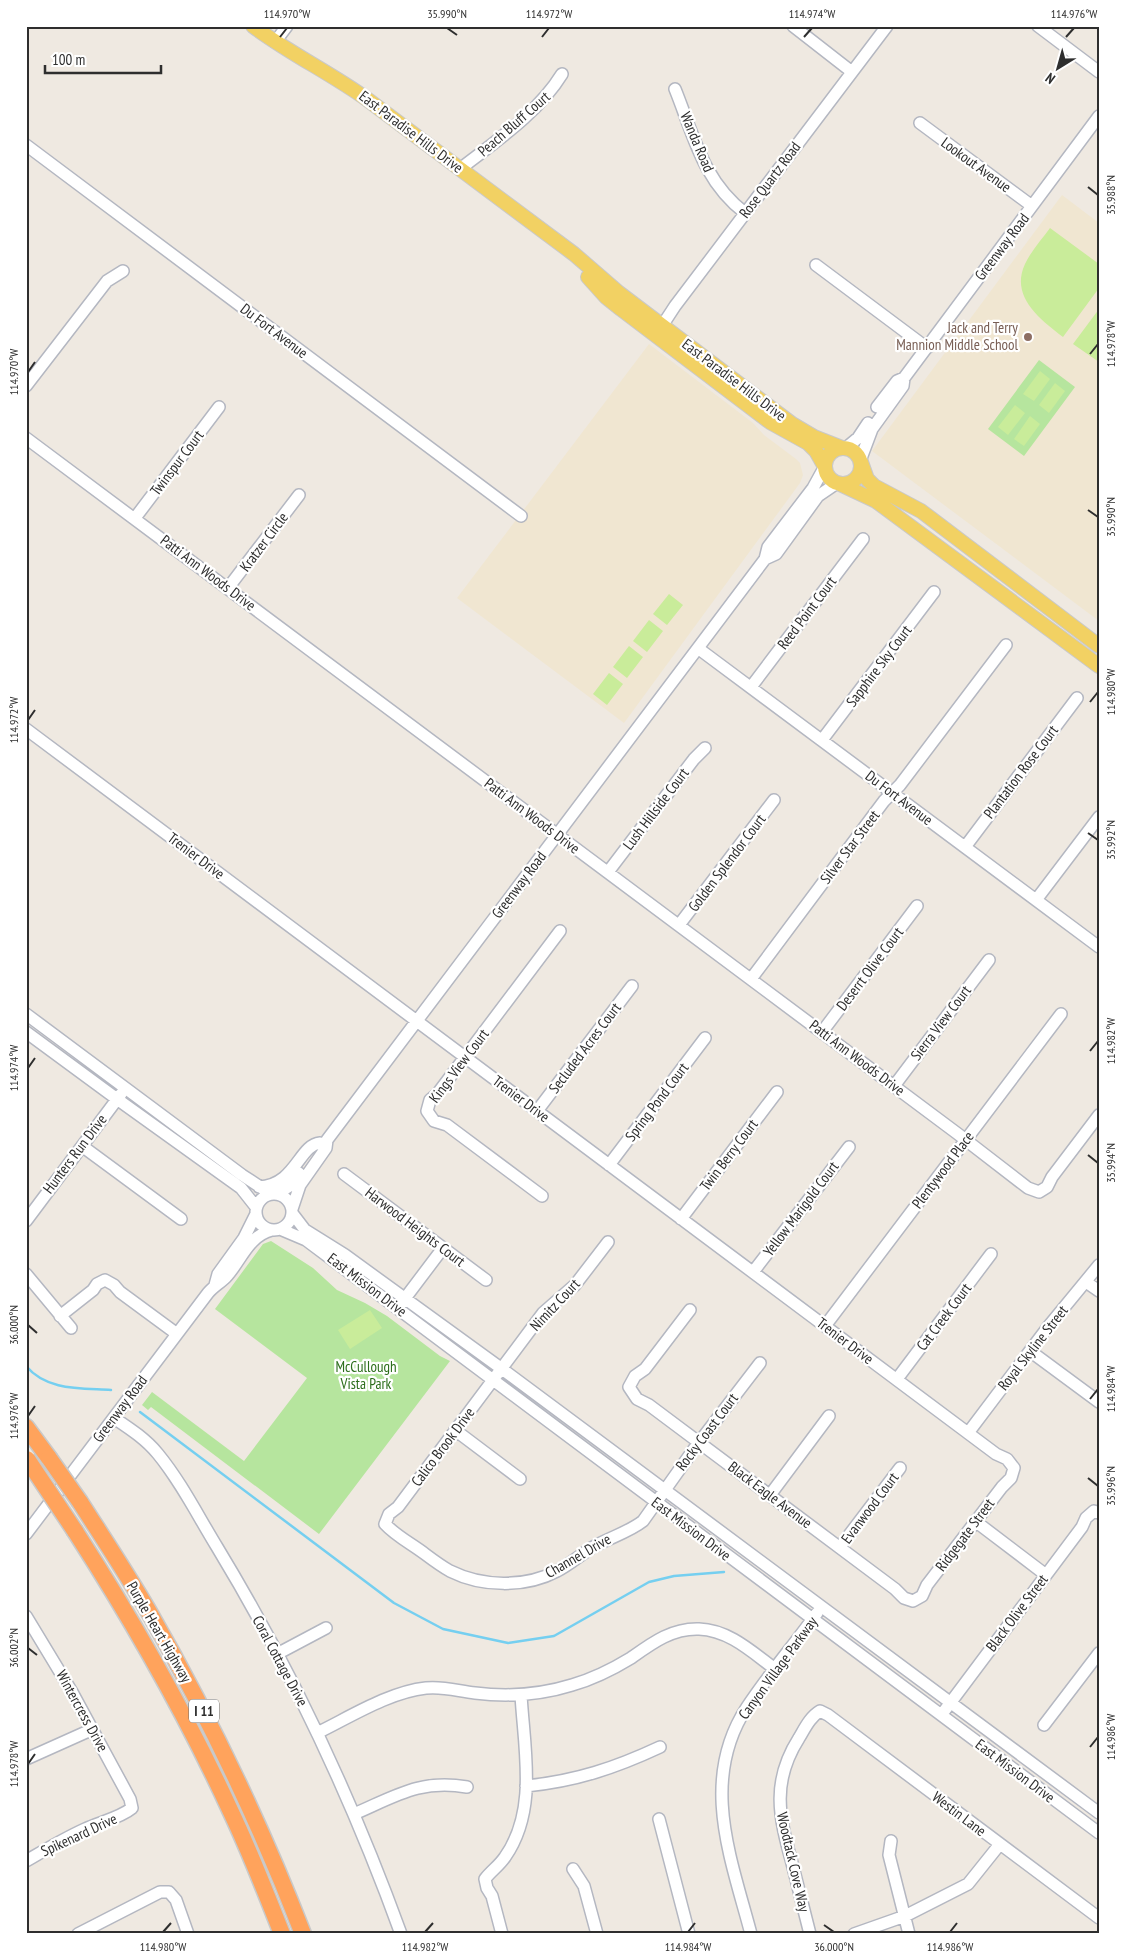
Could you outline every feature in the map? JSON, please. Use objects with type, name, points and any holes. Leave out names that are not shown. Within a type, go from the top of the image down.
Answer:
[{"type":"highway","name":"Purple Heart Highway","points":[[26,1427],[80,1502],[148,1610],[204,1712],[285,1887],[303,1934]]},
{"type":"highway","name":"Purple Heart Highway","points":[[26,1459],[75,1531],[140,1635],[231,1811],[282,1934]]},
{"type":"main road","name":"East Paradise Hills Drive","points":[[253,26],[275,42],[352,87],[563,246],[659,331],[770,422],[808,444],[816,451],[824,466]]},
{"type":"main road","name":"East Paradise Hills Drive","points":[[659,331],[802,431],[844,448]]},
{"type":"main road","points":[[1099,646],[921,511],[874,486],[867,479],[855,452],[844,448],[832,452],[828,456],[824,466],[830,478],[876,501],[1099,666]]},
{"type":"main road","points":[[838,483],[846,484],[856,478],[859,474],[860,462]]},
{"type":"street","points":[[275,42],[287,26]]},
{"type":"street","points":[[793,26],[852,72]]},
{"type":"street","name":"Rose Quartz Road","points":[[659,331],[745,213],[887,26]]},
{"type":"street","points":[[1038,26],[1099,72]]},
{"type":"street","name":"Peach Bluff Court","points":[[460,169],[488,148],[545,98],[562,74]]},
{"type":"street","name":"Wanda Road","points":[[675,89],[708,172],[730,200],[745,213]]},
{"type":"street","name":"Greenway Road","points":[[844,448],[860,436],[879,404],[897,381],[904,378],[927,348],[1099,116]]},
{"type":"street","name":"Lookout Avenue","points":[[920,123],[1032,206]]},
{"type":"street","name":"Du Fort Avenue","points":[[26,145],[522,516]]},
{"type":"street","points":[[816,265],[927,348]]},
{"type":"street","points":[[26,386],[107,280],[123,271]]},
{"type":"street","name":"Greenway Road","points":[[860,462],[872,429],[903,386],[904,378]]},
{"type":"street","name":"Twinspur Court","points":[[135,518],[218,407]]},
{"type":"street","name":"Patti Ann Woods Drive","points":[[26,438],[558,834],[1028,1188],[1039,1192],[1047,1187],[1052,1176],[1099,1115]]},
{"type":"street","name":"Greenway Road","points":[[274,1194],[293,1181],[699,649],[765,559],[768,547],[808,494],[824,466]]},
{"type":"street","name":"Greenway Road","points":[[765,559],[776,554],[818,496],[838,483]]},
{"type":"street","name":"Kratzer Circle","points":[[228,588],[299,495]]},
{"type":"street","name":"Reed Point Court","points":[[751,688],[863,539]]},
{"type":"street","name":"Sapphire Sky Court","points":[[822,740],[934,592]]},
{"type":"street","name":"Silver Star Street","points":[[750,978],[1006,645]]},
{"type":"street","name":"Du Fort Avenue","points":[[699,649],[1099,947]]},
{"type":"street","name":"Plantation Rose Court","points":[[965,847],[1077,698]]},
{"type":"street","name":"Trenier Drive","points":[[26,729],[996,1454],[1007,1459],[1014,1468]]},
{"type":"street","name":"Lush Hillside Court","points":[[608,872],[694,759],[706,748]]},
{"type":"street","name":"Golden Splendor Court","points":[[679,925],[774,800]]},
{"type":"street","points":[[1036,900],[1099,817]]},
{"type":"street","name":"Deserrt Olive Court","points":[[822,1032],[917,906]]},
{"type":"street","name":"Kings View Court","points":[[542,1196],[447,1125],[434,1121],[426,1110],[430,1100],[438,1093],[560,930]]},
{"type":"street","name":"Sierra View Court","points":[[894,1086],[989,960]]},
{"type":"street","name":"Secluded Acres Court","points":[[537,1111],[632,986]]},
{"type":"street","points":[[26,1014],[242,1176],[259,1187],[286,1199],[292,1211],[289,1222],[276,1230],[262,1226],[256,1211],[241,1188],[27,1034]]},
{"type":"street","name":"Plentywood Place","points":[[826,1326],[1061,1014]]},
{"type":"street","name":"Spring Pond Court","points":[[609,1165],[705,1038]]},
{"type":"street","name":"Hunters Run Drive","points":[[26,1221],[125,1088]]},
{"type":"street","name":"Twin Berry Court","points":[[681,1219],[777,1092]]},
{"type":"street","points":[[259,1187],[282,1180],[290,1173],[308,1149],[324,1141]]},
{"type":"street","name":"Greenway Road","points":[[292,1211],[300,1185],[326,1148],[324,1141]]},
{"type":"street","points":[[82,1146],[182,1219]]},
{"type":"street","name":"Yellow Marigold Court","points":[[753,1272],[849,1146]]},
{"type":"street","name":"Harwood Heights Court","points":[[344,1174],[486,1280]]},
{"type":"street","points":[[256,1211],[261,1200],[274,1194]]},
{"type":"street","name":"Greenway Road","points":[[215,1285],[218,1274],[244,1238],[256,1211]]},
{"type":"street","name":"East Mission Drive","points":[[292,1211],[305,1230],[345,1255],[493,1380],[1099,1833]]},
{"type":"street","name":"Greenway Road","points":[[26,1534],[215,1285],[225,1279],[254,1240],[276,1230]]},
{"type":"street","name":"East Mission Drive","points":[[276,1230],[306,1240],[502,1369],[1099,1813]]},
{"type":"street","name":"Nimitz Court","points":[[502,1369],[544,1313],[575,1285],[608,1242]]},
{"type":"street","points":[[401,1304],[442,1248]]},
{"type":"street","name":"Cat Creek Court","points":[[897,1379],[991,1254]]},
{"type":"street","name":"Royal Skyline Street","points":[[968,1432],[1099,1264]]},
{"type":"street","points":[[26,1274],[71,1328]]},
{"type":"street","points":[[60,1316],[105,1280],[177,1334]]},
{"type":"street","points":[[1086,1282],[1099,1291]]},
{"type":"street","name":"Black Eagle Avenue","points":[[690,1310],[645,1369],[635,1376],[630,1387],[637,1399],[649,1405],[770,1494],[895,1589],[904,1598],[913,1601]]},
{"type":"street","points":[[1030,1351],[1099,1402]]},
{"type":"street","name":"Rocky Coast Court","points":[[656,1503],[699,1442],[760,1363]]},
{"type":"street","name":"Calico Brook Drive","points":[[386,1524],[388,1514],[398,1507],[502,1369]]},
{"type":"street","points":[[770,1494],[829,1416]]},
{"type":"street","name":"Coral Cottage Drive","points":[[114,1418],[149,1445],[170,1470],[231,1571],[277,1654],[317,1733],[354,1814],[401,1934]]},
{"type":"street","points":[[455,1430],[520,1479]]},
{"type":"street","name":"Evanwood Court","points":[[840,1547],[900,1468]]},
{"type":"street","name":"Ridgegate Street","points":[[913,1601],[922,1596],[927,1586],[975,1521],[1011,1478],[1014,1468]]},
{"type":"street","name":"Channel Drive","points":[[386,1524],[392,1532],[402,1536],[452,1572],[480,1581],[516,1583],[533,1580],[557,1571],[604,1541],[636,1526],[647,1516],[656,1503]]},
{"type":"street","name":"Black Olive Street","points":[[941,1715],[1082,1527],[1086,1518],[1096,1512]]},
{"type":"street","points":[[975,1521],[1046,1575]]},
{"type":"street","name":"Canyon Village Parkway","points":[[752,1934],[727,1841],[721,1807],[721,1788],[725,1760],[734,1731],[747,1707],[821,1608]]},
{"type":"street","name":"Wintercress Drive","points":[[26,1616],[93,1729],[130,1799],[132,1808]]},
{"type":"street","points":[[277,1654],[326,1628]]},
{"type":"street","points":[[317,1733],[388,1699],[426,1688],[445,1688],[482,1694],[521,1695],[550,1691],[585,1680],[620,1664],[660,1638],[691,1629],[708,1630],[732,1638],[775,1669]]},
{"type":"street","points":[[1044,1725],[1099,1653]]},
{"type":"street","points":[[502,1934],[492,1896],[486,1888],[485,1879],[505,1857],[516,1838],[524,1816],[526,1786],[521,1695]]},
{"type":"street","name":"Westin Lane","points":[[820,1711],[828,1714],[1099,1918]]},
{"type":"street","name":"Woodtack Cove Way","points":[[810,1934],[783,1832],[779,1800],[782,1776],[789,1756],[812,1716],[820,1711]]},
{"type":"street","points":[[26,1759],[93,1729]]},
{"type":"street","points":[[526,1786],[590,1775],[627,1762],[660,1747]]},
{"type":"street","points":[[354,1814],[402,1793],[428,1785],[452,1785],[467,1788]]},
{"type":"street","name":"Spikenard Drive","points":[[26,1861],[83,1830],[113,1817],[124,1815],[132,1808]]},
{"type":"street","points":[[659,1819],[689,1934]]},
{"type":"street","points":[[891,1841],[889,1854],[909,1934]]},
{"type":"street","points":[[854,1934],[905,1916],[968,1884],[1000,1844]]},
{"type":"street","points":[[573,1869],[584,1886],[597,1934]]},
{"type":"street","points":[[78,1934],[160,1892],[169,1892],[176,1900],[188,1934]]},
{"type":"shaded area","name":"Jack and Terry Mannion Middle School","points":[[1062,195],[1099,223],[1099,621],[872,451]]},
{"type":"shaded area","points":[[649,344],[753,423],[764,435],[796,459],[800,463],[803,475],[800,483],[624,723],[457,598]]},
{"type":"green space","points":[[1050,228],[1099,264],[1099,288],[1063,337],[1029,306],[1021,286],[1021,276],[1025,264]]},
{"type":"green space","points":[[1099,309],[1099,362],[1073,344]]},
{"type":"green space","points":[[1039,360],[1075,387],[1024,456],[988,429]]},
{"type":"green space","points":[[1040,371],[1050,379],[1034,401],[1023,394]]},
{"type":"green space","points":[[1055,383],[1065,391],[1049,413],[1039,405]]},
{"type":"green space","points":[[1015,405],[1025,413],[1008,435],[998,427]]},
{"type":"green space","points":[[1030,416],[1040,424],[1024,446],[1014,439]]},
{"type":"green space","points":[[669,594],[683,605],[667,625],[653,614]]},
{"type":"green space","points":[[649,620],[663,631],[647,652],[633,641]]},
{"type":"green space","points":[[629,646],[643,657],[627,678],[613,667]]},
{"type":"green space","points":[[609,673],[623,684],[607,705],[593,694]]},
{"type":"green space","name":"McCullough Vista Park","points":[[271,1241],[313,1268],[337,1290],[387,1316],[440,1356],[450,1361],[319,1534],[151,1407],[148,1410],[142,1405],[152,1392],[244,1461],[307,1378],[215,1309],[263,1244]]},
{"type":"green space","points":[[370,1310],[382,1328],[350,1349],[338,1330]]},
{"type":"waterway","points":[[26,1366],[34,1374],[54,1384],[65,1387],[111,1390]]},
{"type":"waterway","points":[[140,1412],[394,1603],[443,1629],[508,1643],[554,1636],[649,1582],[674,1576],[724,1572]]},
{"type":"place","name":"Jack and Terry Mannion Middle School","points":[[1028,337]]}]
